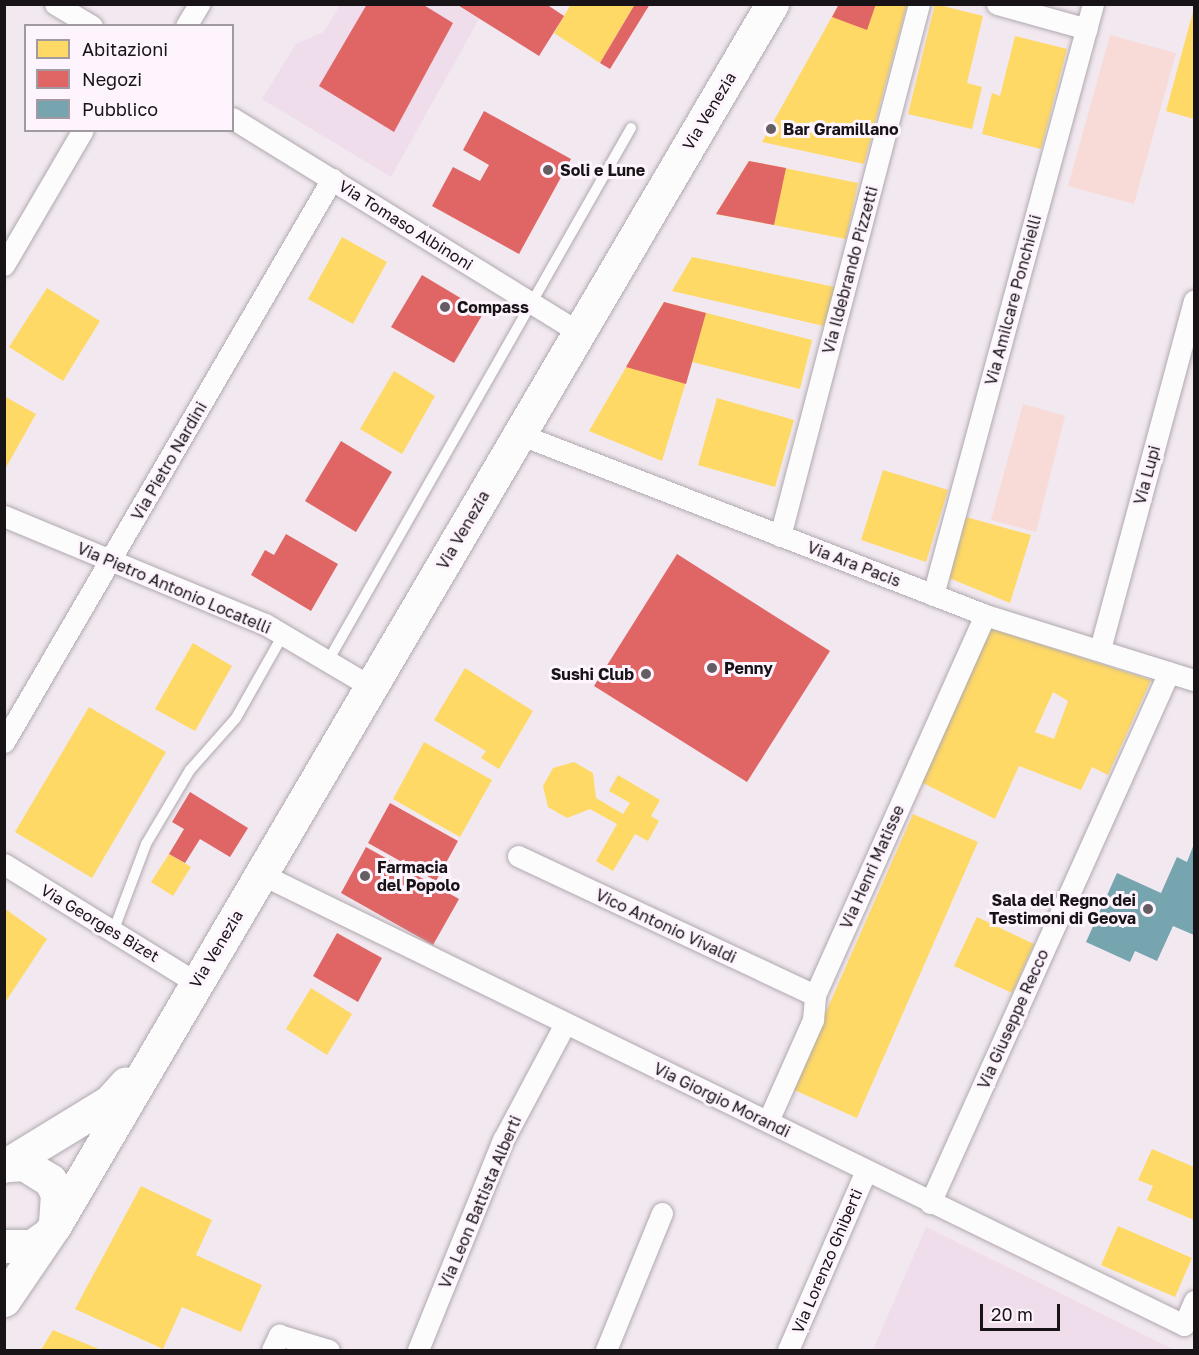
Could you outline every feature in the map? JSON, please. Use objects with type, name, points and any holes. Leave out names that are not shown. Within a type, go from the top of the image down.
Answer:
[{"type":"main road","name":"Via Venezia","points":[[153,1055],[772,4]]},
{"type":"main road","points":[[7,1165],[109,1102],[153,1055]]},
{"type":"main road","points":[[4,1300],[50,1231],[153,1055]]},
{"type":"main road","points":[[4,1246],[32,1246],[50,1231],[57,1194],[50,1180],[24,1164],[7,1165]]},
{"type":"street","points":[[55,4],[90,24]]},
{"type":"street","points":[[83,4],[92,24]]},
{"type":"street","points":[[187,24],[199,4]]},
{"type":"street","name":"Via Ildebrando Pizzetti","points":[[780,536],[919,4]]},
{"type":"street","points":[[997,4],[1087,29]]},
{"type":"street","name":"Via Amilcare Ponchielli","points":[[933,595],[1094,4]]},
{"type":"street","name":"Via Tomaso Albinoni","points":[[234,119],[578,332]]},
{"type":"street","points":[[4,265],[82,132]]},
{"type":"street","name":"Via Pietro Nardini","points":[[4,742],[112,561],[332,179]]},
{"type":"street","name":"Via Lupi","points":[[1100,650],[1194,300]]},
{"type":"street","name":"Via Ara Pacis","points":[[519,434],[985,615],[1194,680]]},
{"type":"street","name":"Via Pietro Antonio Locatelli","points":[[4,516],[283,635],[370,686]]},
{"type":"street","name":"Via Henri Matisse","points":[[768,1121],[813,1020],[815,995],[985,615]]},
{"type":"street","name":"Via Giuseppe Recco","points":[[930,1203],[1169,672]]},
{"type":"street","name":"Vico Antonio Vivaldi","points":[[518,856],[815,995]]},
{"type":"street","name":"Via Georges Bizet","points":[[4,864],[195,982]]},
{"type":"street","name":"Via Giorgio Morandi","points":[[261,874],[768,1121],[930,1203],[1184,1325],[1194,1301]]},
{"type":"street","name":"Via Leon Battista Alberti","points":[[418,1350],[503,1140],[565,1024]]},
{"type":"street","name":"Via Lorenzo Ghiberti","points":[[788,1350],[866,1171]]},
{"type":"street","points":[[606,1350],[662,1213]]},
{"type":"street","points":[[272,1350],[279,1335],[329,1350]]},
{"type":"lane","points":[[328,661],[631,128]]},
{"type":"lane","points":[[113,932],[146,844],[190,770],[236,718],[283,635]]},
{"type":"shaded area","points":[[340,5],[456,5],[479,19],[391,177],[262,99],[296,44],[324,32]]},
{"type":"shaded area","points":[[1110,35],[1176,53],[1134,204],[1068,186]]},
{"type":"shaded area","points":[[1023,404],[1065,416],[1036,532],[991,520]]},
{"type":"shaded area","points":[[926,1227],[1175,1350],[873,1350]]},
{"type":"building: Abitazioni","points":[[571,4],[635,4],[600,63],[554,33]]},
{"type":"building: Abitazioni","points":[[839,4],[907,4],[864,164],[762,142]]},
{"type":"building: Abitazioni","points":[[935,4],[983,16],[967,83],[982,87],[972,129],[908,114]]},
{"type":"building: Abitazioni","points":[[1194,8],[1194,119],[1166,111]]},
{"type":"building: Abitazioni","points":[[1015,36],[1067,49],[1041,149],[982,134],[992,93],[1000,96]]},
{"type":"building: Abitazioni","points":[[749,161],[858,183],[846,239],[716,214]]},
{"type":"building: Abitazioni","points":[[342,237],[387,262],[353,324],[308,299]]},
{"type":"building: Abitazioni","points":[[692,257],[835,287],[824,326],[672,291]]},
{"type":"building: Abitazioni","points":[[47,288],[100,321],[63,381],[9,347]]},
{"type":"building: Abitazioni","points":[[664,302],[812,340],[800,389],[692,362],[662,461],[589,431]]},
{"type":"building: Abitazioni","points":[[394,371],[435,396],[402,454],[360,429]]},
{"type":"building: Abitazioni","points":[[4,396],[36,414],[4,471]]},
{"type":"building: Abitazioni","points":[[717,398],[794,420],[775,487],[698,465]]},
{"type":"building: Abitazioni","points":[[883,470],[948,490],[926,562],[861,540]]},
{"type":"building: Abitazioni","points":[[966,517],[1031,535],[1010,603],[949,578]]},
{"type":"building: Abitazioni","points":[[990,628],[1151,680],[1108,775],[1092,767],[1081,790],[1019,766],[995,819],[919,781]],"holes":[[[1053,692],[1068,701],[1054,739],[1035,732]]]},
{"type":"building: Abitazioni","points":[[193,643],[232,666],[195,731],[155,709]]},
{"type":"building: Abitazioni","points":[[465,668],[533,711],[499,769],[481,758],[486,751],[434,720]]},
{"type":"building: Abitazioni","points":[[89,707],[166,752],[92,878],[15,832]]},
{"type":"building: Abitazioni","points":[[424,742],[492,780],[460,837],[393,799]]},
{"type":"building: Abitazioni","points":[[574,762],[593,773],[596,798],[623,814],[630,803],[609,791],[618,775],[660,800],[651,816],[659,821],[648,841],[635,834],[613,871],[596,861],[617,824],[590,809],[567,818],[548,807],[543,786],[553,768]]},
{"type":"building: Abitazioni","points":[[913,814],[978,842],[857,1118],[792,1089]]},
{"type":"building: Abitazioni","points":[[169,854],[191,867],[173,896],[151,882]]},
{"type":"building: Abitazioni","points":[[4,908],[47,939],[4,1004]]},
{"type":"building: Abitazioni","points":[[977,917],[1034,944],[1012,993],[954,966]]},
{"type":"building: Abitazioni","points":[[311,988],[352,1014],[327,1055],[286,1029]]},
{"type":"building: Abitazioni","points":[[1152,1149],[1194,1167],[1194,1220],[1147,1200],[1153,1186],[1138,1180]]},
{"type":"building: Abitazioni","points":[[141,1186],[212,1220],[196,1255],[262,1285],[241,1332],[182,1307],[163,1349],[75,1309]]},
{"type":"building: Abitazioni","points":[[1118,1226],[1192,1258],[1175,1297],[1101,1265]]},
{"type":"building: Abitazioni","points":[[53,1330],[101,1350],[41,1350]]},
{"type":"building: Negozi","points":[[367,4],[422,4],[453,23],[394,132],[319,86]]},
{"type":"building: Negozi","points":[[456,4],[546,4],[564,16],[539,56]]},
{"type":"building: Negozi","points":[[635,4],[650,4],[610,69],[600,63]]},
{"type":"building: Negozi","points":[[839,4],[876,4],[867,30],[832,17]]},
{"type":"building: Negozi","points":[[484,111],[571,159],[519,254],[432,206],[453,167],[480,181],[489,165],[463,150]]},
{"type":"building: Negozi","points":[[749,161],[786,168],[774,225],[716,214]]},
{"type":"building: Negozi","points":[[422,275],[484,312],[454,363],[391,327]]},
{"type":"building: Negozi","points":[[664,302],[706,313],[686,384],[626,367]]},
{"type":"building: Negozi","points":[[341,441],[392,472],[356,532],[305,501]]},
{"type":"building: Negozi","points":[[286,534],[338,564],[311,611],[251,575],[265,550],[274,555]]},
{"type":"building: Negozi","name":"Penny","points":[[677,554],[830,651],[747,782],[594,686]]},
{"type":"building: Negozi","points":[[190,792],[248,828],[230,857],[200,839],[185,863],[169,854],[184,829],[172,822]]},
{"type":"building: Negozi","points":[[390,803],[458,841],[436,881],[368,843]]},
{"type":"building: Negozi","points":[[366,847],[459,899],[433,945],[341,893]]},
{"type":"building: Negozi","points":[[337,933],[382,958],[358,1002],[313,976]]},
{"type":"building: Pubblico","name":"Sala del Regno dei Testimoni di Geova","points":[[1194,844],[1194,935],[1173,926],[1157,961],[1135,951],[1130,962],[1086,942],[1117,873],[1161,893],[1177,857],[1187,862]]},
{"type":"place","name":"Bar Gramillano","points":[[771,129]]},
{"type":"place","name":"Soli e Lune","points":[[548,170]]},
{"type":"place","name":"Compass","points":[[445,307]]},
{"type":"place","name":"Penny","points":[[712,668]]},
{"type":"place","name":"Sushi Club","points":[[646,674]]},
{"type":"place","name":"Farmacia del Popolo","points":[[365,876]]},
{"type":"place","name":"Sala del Regno dei Testimoni di Geova","points":[[1148,909]]}]
